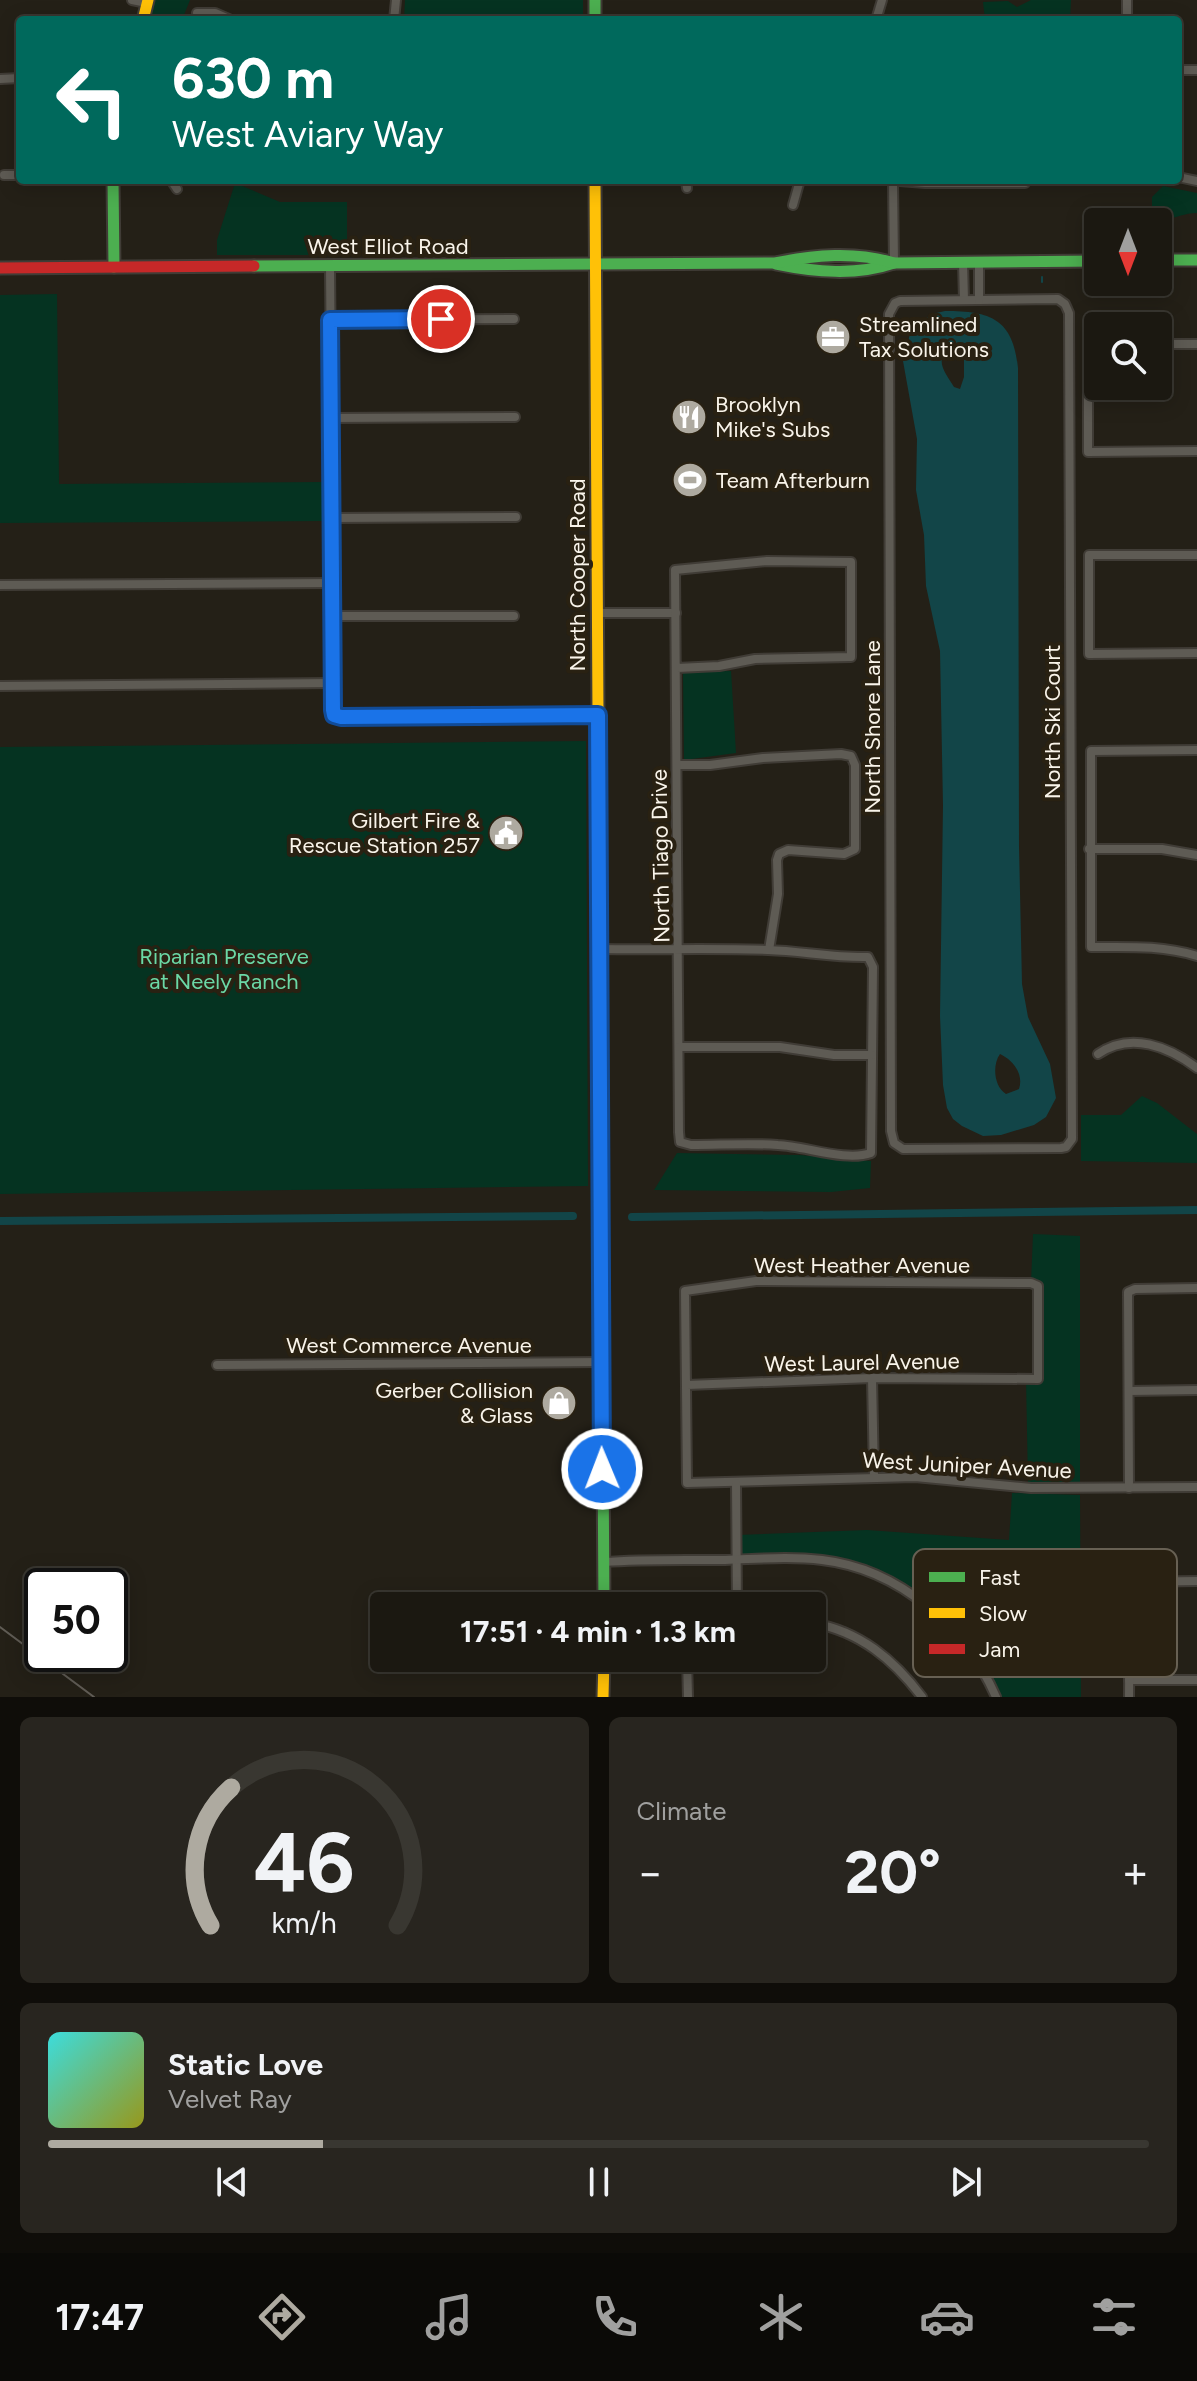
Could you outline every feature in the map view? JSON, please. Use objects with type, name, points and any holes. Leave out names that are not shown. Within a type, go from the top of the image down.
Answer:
[{"type":"main road","points":[[113,184],[114,267]]},
{"type":"main road","name":"North Cooper Road","points":[[595,184],[604,1592]]},
{"type":"main road","points":[[1172,260],[1197,260]]},
{"type":"main road","name":"West Elliot Road","points":[[0,268],[775,263],[798,270],[842,270],[879,269],[894,263],[1084,261]]},
{"type":"main road","points":[[603,1697],[604,1672]]},
{"type":"street","points":[[132,0],[148,2]]},
{"type":"street","points":[[197,13],[222,16]]},
{"type":"street","points":[[4,175],[16,175]]},
{"type":"street","points":[[174,184],[177,189]]},
{"type":"street","points":[[793,205],[799,184]]},
{"type":"street","points":[[890,184],[894,263]]},
{"type":"street","points":[[979,261],[979,300]]},
{"type":"street","points":[[963,262],[964,300]]},
{"type":"street","points":[[330,266],[334,715],[598,715]]},
{"type":"street","name":"North Ski Court","points":[[979,300],[1058,299],[1065,304],[1069,313],[1072,1139],[1061,1148],[986,1149]]},
{"type":"street","name":"North Shore Lane","points":[[979,300],[900,301],[895,303],[889,314],[891,1131],[894,1143],[903,1149],[986,1149]]},
{"type":"street","points":[[330,320],[514,319]]},
{"type":"street","points":[[1172,344],[1197,344]]},
{"type":"street","points":[[1090,400],[1088,452],[1197,451]]},
{"type":"street","points":[[331,418],[515,417]]},
{"type":"street","points":[[331,518],[516,517]]},
{"type":"street","points":[[1197,555],[1089,555],[1089,654],[1197,653]]},
{"type":"street","name":"North Tiago Drive","points":[[677,668],[719,666],[755,659],[851,657],[851,562],[767,561],[675,570],[680,1142],[691,1145],[781,1145],[832,1153],[871,1153],[872,1055]]},
{"type":"street","points":[[0,585],[332,583]]},
{"type":"street","points":[[597,613],[676,613]]},
{"type":"street","points":[[332,616],[514,616]]},
{"type":"street","points":[[0,686],[333,683]]},
{"type":"street","points":[[1197,750],[1091,751],[1089,849],[1091,947],[1175,949],[1197,956]]},
{"type":"street","points":[[677,765],[710,765],[763,758],[851,756],[855,765],[855,849],[844,854],[788,850],[779,854],[778,894],[769,950]]},
{"type":"street","points":[[1089,849],[1162,849],[1197,855]]},
{"type":"street","points":[[599,949],[769,950],[833,957],[868,957],[873,967],[872,1055],[834,1055],[780,1047],[679,1047]]},
{"type":"street","points":[[1098,1054],[1111,1045],[1153,1045],[1176,1053],[1197,1068]]},
{"type":"street","name":"West Heather Avenue","points":[[687,1385],[685,1291],[756,1281],[1031,1283],[1038,1286],[1038,1379]]},
{"type":"street","points":[[1129,1488],[1128,1292],[1135,1289],[1197,1288]]},
{"type":"street","name":"West Commerce Avenue","points":[[217,1365],[601,1362]]},
{"type":"street","points":[[872,1378],[874,1477]]},
{"type":"street","name":"West Laurel Avenue","points":[[687,1385],[872,1378],[1038,1379]]},
{"type":"street","name":"West Juniper Avenue","points":[[687,1385],[687,1483],[915,1477],[1031,1488],[1197,1487]]},
{"type":"street","points":[[1129,1391],[1197,1390]]},
{"type":"street","points":[[736,1483],[737,1592]]},
{"type":"street","points":[[604,1562],[784,1557],[825,1560],[857,1568],[913,1597]]},
{"type":"street","points":[[1177,1581],[1197,1581]]},
{"type":"street","points":[[826,1627],[844,1632],[877,1649],[902,1670],[922,1697]]},
{"type":"street","points":[[687,1672],[688,1697]]},
{"type":"street","points":[[987,1677],[996,1697]]},
{"type":"street","points":[[1129,1677],[1129,1697]]},
{"type":"street","points":[[1129,1680],[1197,1680]]},
{"type":"green space","points":[[148,0],[190,0],[184,16],[144,16]]},
{"type":"green space","points":[[405,0],[583,0],[583,16],[404,16]]},
{"type":"green space","points":[[1031,0],[1071,0],[1070,16],[985,16],[983,2],[1008,1],[1017,7]]},
{"type":"green space","points":[[235,184],[280,202],[347,202],[347,255],[217,255],[217,240]]},
{"type":"green space","points":[[1163,186],[1197,193],[1197,213],[1172,217],[1172,208],[1152,208],[1152,197]]},
{"type":"green space","points":[[57,294],[59,484],[325,482],[325,521],[0,523],[0,295]]},
{"type":"green space","points":[[731,671],[736,753],[684,760],[683,672]]},
{"type":"green space","name":"Riparian Preserve at Neely Ranch","points":[[586,741],[588,1186],[0,1194],[0,747]]},
{"type":"green space","points":[[1142,1096],[1157,1103],[1197,1134],[1197,1163],[1081,1161],[1081,1115],[1121,1115]]},
{"type":"green space","points":[[677,1153],[799,1155],[871,1161],[870,1188],[831,1192],[654,1190]]},
{"type":"green space","points":[[1033,1234],[1080,1236],[1080,1483],[1028,1483],[1026,1379],[1038,1379],[1038,1286],[1031,1283]]},
{"type":"green space","points":[[1012,1493],[1080,1495],[1080,1549],[913,1549],[913,1598],[898,1587],[825,1560],[737,1559],[737,1535],[867,1530],[1009,1540]]},
{"type":"green space","points":[[983,1677],[1081,1677],[1081,1697],[996,1697]]},
{"type":"water","points":[[961,311],[997,321],[1011,338],[1018,368],[1022,984],[1028,1017],[1050,1064],[1056,1098],[1046,1117],[1034,1125],[1001,1135],[983,1136],[953,1119],[947,1108],[943,1085],[940,1016],[943,805],[940,651],[926,586],[924,535],[916,490],[917,439],[903,361],[911,330],[932,314]],"holes":[[[953,349],[964,358],[964,377],[960,389],[954,387],[942,365],[945,351]],[[1000,1054],[1013,1064],[1020,1078],[1019,1089],[1006,1094],[996,1076]]]},
{"type":"waterway","points":[[1042,277],[1042,282]]},
{"type":"waterway","points":[[632,1217],[1197,1210]]},
{"type":"waterway","points":[[0,1221],[573,1216]]},
{"type":"railway","points":[[0,1627],[94,1697]]},
{"type":"traffic: fast","points":[[595,0],[595,16]]},
{"type":"traffic: fast","points":[[113,184],[114,267]]},
{"type":"traffic: fast","points":[[254,266],[775,263],[834,256],[864,257],[894,263],[1084,261]]},
{"type":"traffic: fast","points":[[1172,260],[1197,260]]},
{"type":"traffic: fast","points":[[776,264],[835,271],[865,270],[894,263]]},
{"type":"traffic: fast","points":[[598,715],[604,1592]]},
{"type":"traffic: slow","points":[[144,16],[148,0]]},
{"type":"traffic: slow","points":[[595,184],[598,715]]},
{"type":"traffic: slow","points":[[603,1697],[604,1672]]},
{"type":"traffic: jam","points":[[0,268],[254,266]]},
{"type":"place","name":"Streamlined Tax Solutions","points":[[833,337]]},
{"type":"place","name":"Brooklyn Mike's Subs","points":[[689,417]]},
{"type":"place","name":"Team Afterburn","points":[[690,480]]},
{"type":"place","name":"Gilbert Fire & Rescue Station 257","points":[[506,833]]},
{"type":"place","name":"Gerber Collision & Glass","points":[[559,1403]]},
{"type":"route","points":[[441,319],[330,320],[333,710],[334,715],[341,717],[598,715],[602,1469]]}]
